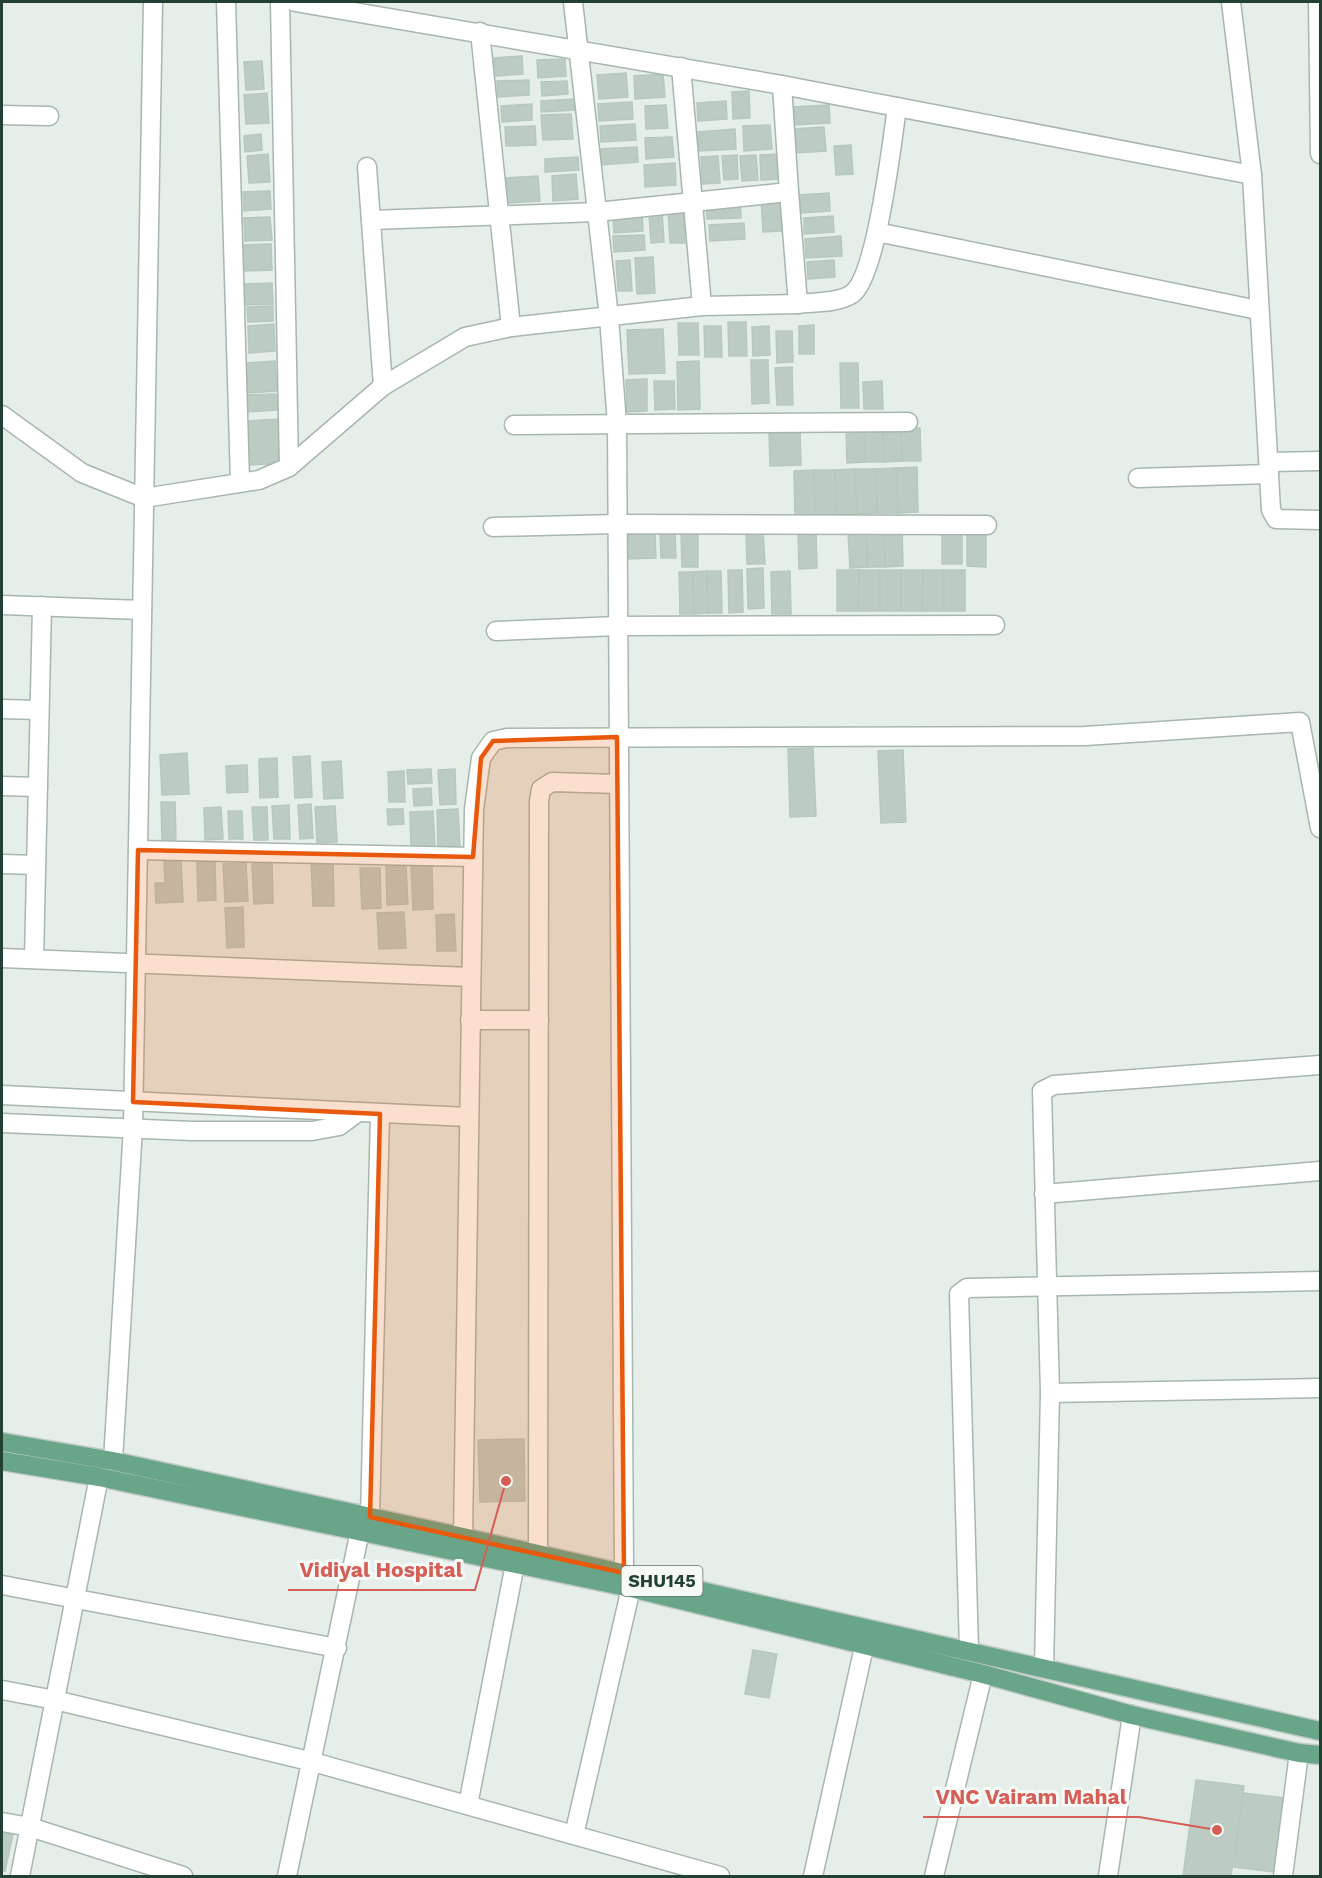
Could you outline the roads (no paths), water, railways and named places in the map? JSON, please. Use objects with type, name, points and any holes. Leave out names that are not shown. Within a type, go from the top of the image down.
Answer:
[{"type":"main road","name":"SHU145","points":[[2,1442],[112,1461],[365,1524],[463,1537],[538,1554],[627,1580],[969,1650],[1320,1731]]},
{"type":"main road","points":[[2,1461],[365,1524],[515,1564],[627,1580],[864,1647],[983,1674],[1132,1715],[1299,1753],[1320,1755]]},
{"type":"street","points":[[112,1461],[133,1127],[153,2]]},
{"type":"street","points":[[226,2],[240,482]]},
{"type":"street","points":[[280,2],[289,467]]},
{"type":"street","points":[[295,2],[782,85],[1252,175]]},
{"type":"street","points":[[573,2],[609,318],[617,424],[617,784],[627,1580],[574,1835]]},
{"type":"street","points":[[1231,2],[1252,175],[1271,510],[1276,519],[1320,520]]},
{"type":"street","points":[[1318,2],[1320,154]]},
{"type":"street","points":[[480,32],[511,327]]},
{"type":"street","points":[[681,67],[702,306]]},
{"type":"street","points":[[782,85],[798,304]]},
{"type":"street","points":[[2,416],[82,473],[144,498],[259,480],[289,467],[383,386],[465,337],[511,327],[702,306],[798,304],[845,298],[860,286],[877,232],[897,107]]},
{"type":"street","points":[[2,115],[49,116]]},
{"type":"street","points":[[367,167],[383,386]]},
{"type":"street","points":[[371,220],[597,212],[789,192]]},
{"type":"street","points":[[877,232],[1258,310]]},
{"type":"street","points":[[514,425],[908,422]]},
{"type":"street","points":[[1138,478],[1269,468],[1320,460]]},
{"type":"street","points":[[494,527],[617,524],[987,525]]},
{"type":"street","points":[[2,605],[142,610]]},
{"type":"street","points":[[34,959],[42,606]]},
{"type":"street","points":[[496,631],[617,626],[995,625]]},
{"type":"street","points":[[2,709],[39,710]]},
{"type":"street","points":[[463,1537],[474,809],[481,758],[493,741],[507,738],[617,737],[1085,736],[1300,722],[1320,828]]},
{"type":"street","points":[[538,1554],[539,801],[542,789],[552,782],[617,784]]},
{"type":"street","points":[[2,786],[38,787]]},
{"type":"street","points":[[138,850],[473,857]]},
{"type":"street","points":[[2,864],[36,865]]},
{"type":"street","points":[[2,958],[471,977]]},
{"type":"street","points":[[470,1020],[539,1020]]},
{"type":"street","points":[[1044,1668],[1050,1393],[1042,1091],[1046,1087],[1320,1065]]},
{"type":"street","points":[[2,1095],[468,1117]]},
{"type":"street","points":[[2,1123],[312,1131],[339,1126],[358,1112]]},
{"type":"street","points":[[289,1876],[365,1524],[380,1113]]},
{"type":"street","points":[[1044,1194],[1320,1171]]},
{"type":"street","points":[[969,1650],[960,1294],[967,1288],[1320,1281]]},
{"type":"street","points":[[1050,1393],[1320,1388]]},
{"type":"street","points":[[20,1876],[99,1477]]},
{"type":"street","points":[[468,1805],[515,1564]]},
{"type":"street","points":[[2,1585],[337,1648]]},
{"type":"street","points":[[813,1876],[864,1647]]},
{"type":"street","points":[[934,1876],[983,1674]]},
{"type":"street","points":[[2,1690],[55,1700],[313,1762],[720,1876]]},
{"type":"street","points":[[1108,1876],[1132,1715]]},
{"type":"street","points":[[1283,1876],[1299,1753]]},
{"type":"street","points":[[2,1822],[30,1827],[183,1876]]},
{"type":"place","name":"Vidiyal Hospital","points":[[506,1481]]},
{"type":"place","name":"VNC Vairam Mahal","points":[[1217,1830]]}]
